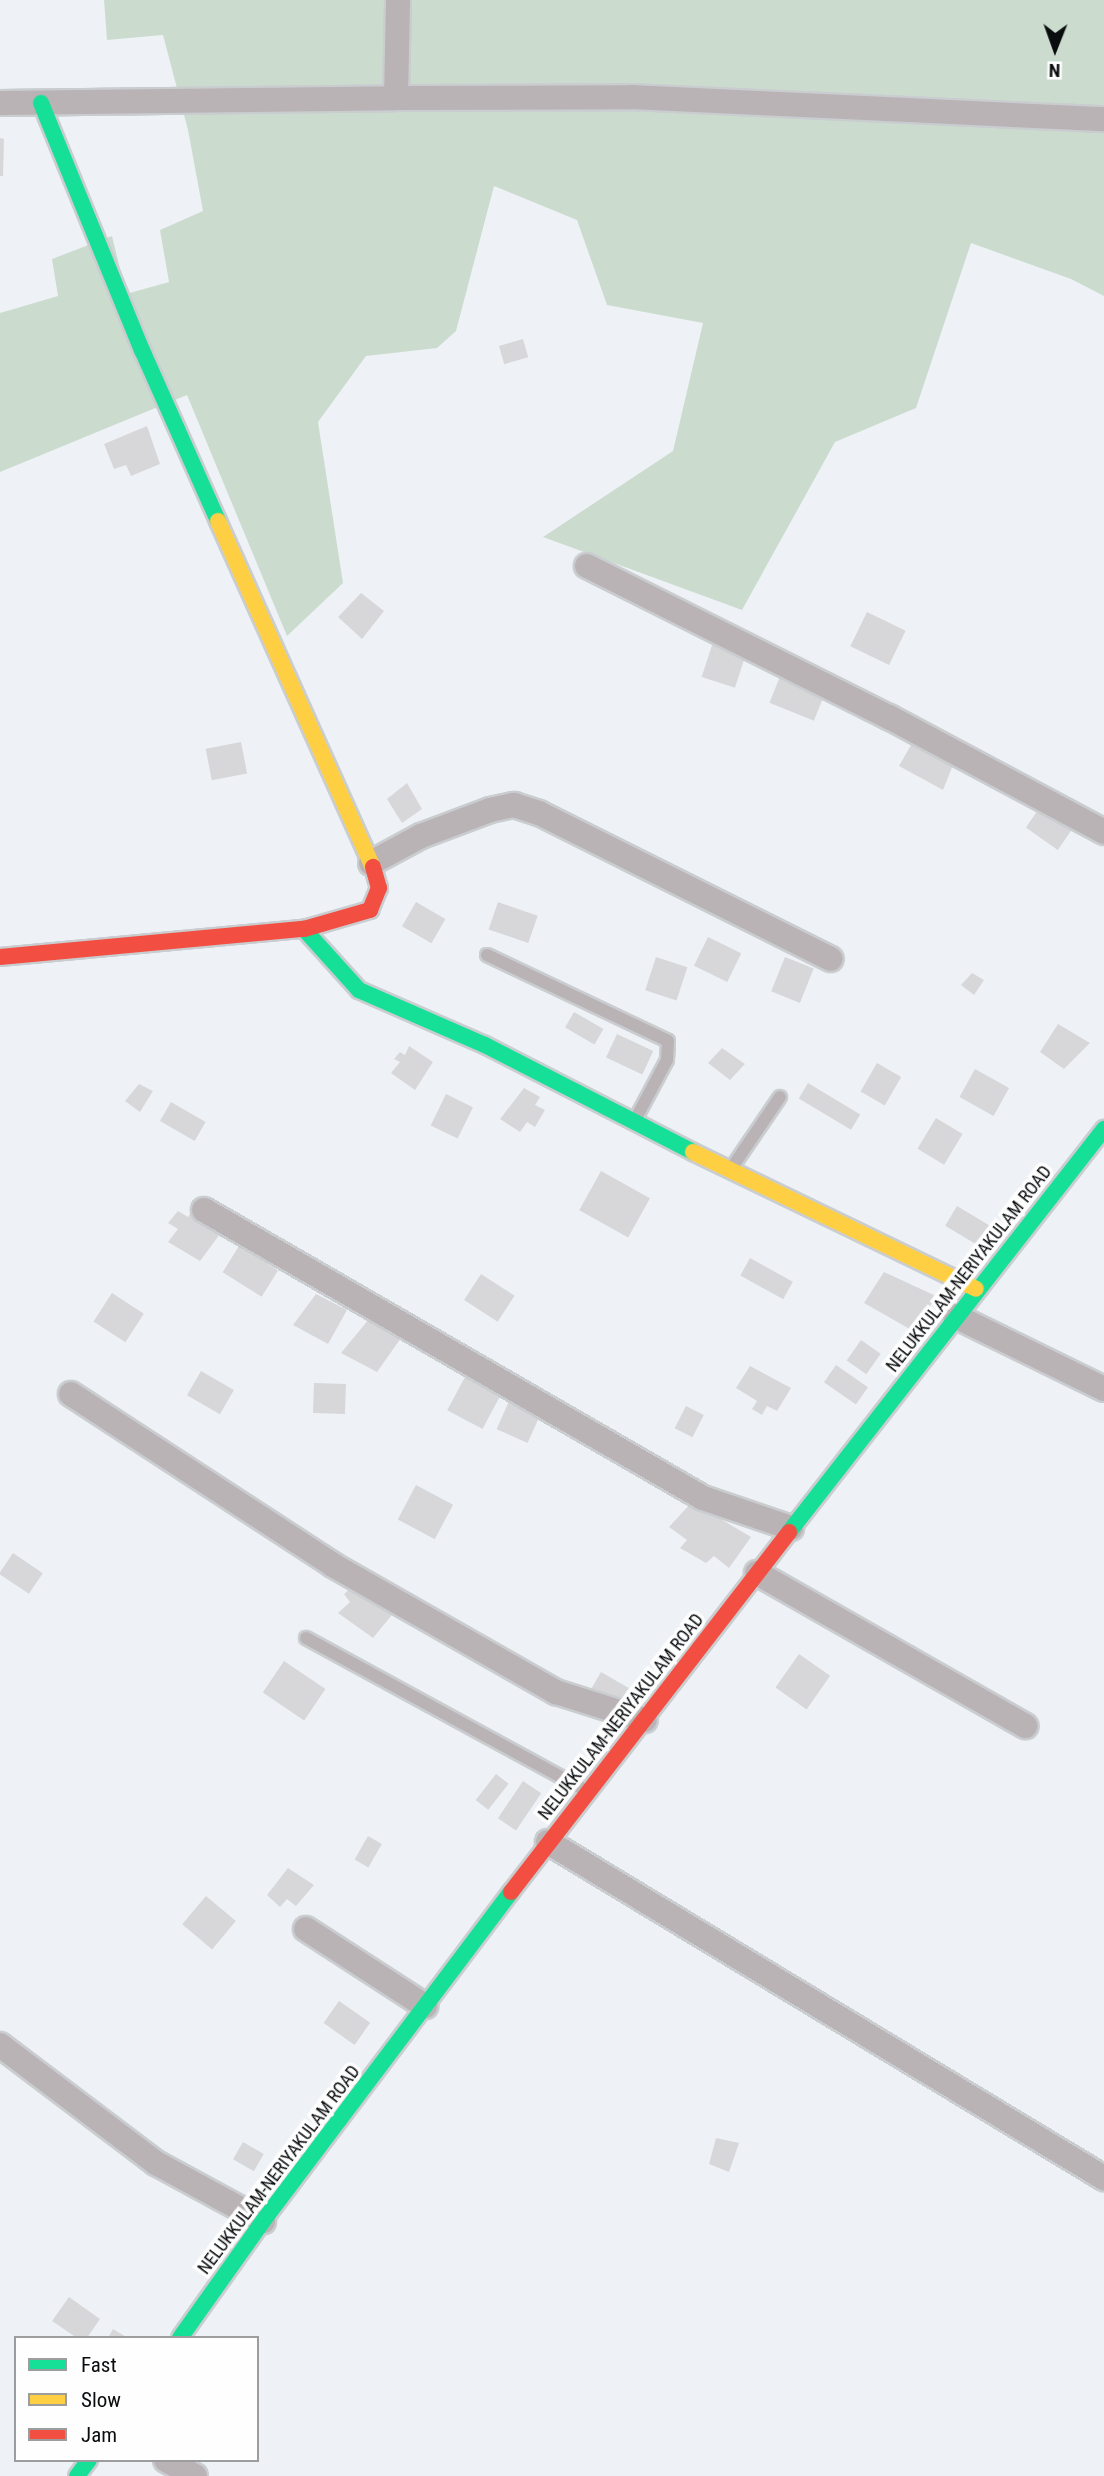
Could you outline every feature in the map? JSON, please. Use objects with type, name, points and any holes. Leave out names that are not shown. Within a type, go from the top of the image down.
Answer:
[{"type":"street","points":[[396,98],[398,0]]},
{"type":"street","points":[[0,103],[631,97],[1104,119]]},
{"type":"street","points":[[2,950],[304,929],[370,910],[379,888],[371,863],[142,350],[41,103]]},
{"type":"street","points":[[587,566],[889,717],[1104,832]]},
{"type":"street","points":[[371,863],[421,836],[490,810],[514,805],[551,819],[831,959]]},
{"type":"street","points":[[304,929],[359,990],[485,1045],[730,1171],[976,1289]]},
{"type":"street","name":"NELUKKULAM-NERIYAKULAM ROAD","points":[[181,2336],[263,2221],[548,1842],[976,1289],[1104,1129]]},
{"type":"street","points":[[204,1210],[703,1498],[791,1528]]},
{"type":"street","points":[[955,1316],[1104,1389]]},
{"type":"street","points":[[71,1394],[333,1565],[438,1625],[556,1692],[645,1720]]},
{"type":"street","points":[[757,1573],[1025,1726]]},
{"type":"street","points":[[548,1842],[1104,2178]]},
{"type":"street","points":[[306,1930],[425,2006]]},
{"type":"street","points":[[0,2045],[156,2163],[263,2221]]},
{"type":"street","points":[[170,2462],[195,2476]]},
{"type":"lane","points":[[487,955],[668,1041],[667,1060],[634,1122]]},
{"type":"lane","points":[[730,1171],[780,1097]]},
{"type":"lane","points":[[306,1638],[587,1791]]},
{"type":"green space","points":[[104,0],[1104,0],[1104,296],[1071,279],[971,243],[916,408],[835,442],[742,610],[543,537],[673,451],[703,323],[607,305],[577,220],[494,186],[456,331],[437,348],[366,356],[318,422],[343,583],[287,636],[187,395],[0,472],[0,313],[58,296],[52,259],[112,236],[126,294],[169,282],[160,230],[203,211],[188,130],[163,35],[107,40]]},
{"type":"building","points":[[0,138],[4,139],[3,176],[0,176]]},
{"type":"building","points":[[523,339],[528,357],[504,364],[499,346]]},
{"type":"building","points":[[147,426],[160,464],[131,476],[126,465],[114,469],[104,444]]},
{"type":"building","points":[[361,593],[384,611],[362,639],[338,617]]},
{"type":"building","points":[[867,612],[906,631],[889,665],[850,646]]},
{"type":"building","points":[[714,639],[747,650],[735,688],[702,677]]},
{"type":"building","points":[[781,674],[826,692],[814,721],[769,703]]},
{"type":"building","points":[[241,742],[247,773],[212,780],[206,749]]},
{"type":"building","points":[[911,745],[953,765],[943,790],[899,766]]},
{"type":"building","points":[[407,783],[422,809],[402,823],[387,799]]},
{"type":"building","points":[[1043,803],[1075,825],[1058,850],[1026,828]]},
{"type":"building","points":[[416,902],[445,919],[431,943],[402,926]]},
{"type":"building","points":[[498,902],[538,916],[528,943],[489,929]]},
{"type":"building","points":[[708,937],[741,953],[727,982],[694,966]]},
{"type":"building","points":[[656,957],[687,967],[677,1000],[645,990]]},
{"type":"building","points":[[785,957],[814,969],[800,1003],[771,991]]},
{"type":"building","points":[[972,973],[984,980],[974,995],[961,985]]},
{"type":"building","points":[[574,1012],[603,1029],[594,1045],[565,1028]]},
{"type":"building","points":[[1058,1024],[1090,1043],[1064,1069],[1040,1052]]},
{"type":"building","points":[[617,1034],[653,1051],[642,1074],[606,1058]]},
{"type":"building","points":[[409,1046],[433,1062],[415,1090],[391,1073],[400,1062],[394,1059],[400,1052],[405,1055]]},
{"type":"building","points":[[722,1048],[745,1064],[730,1080],[708,1063]]},
{"type":"building","points":[[877,1063],[901,1077],[885,1106],[860,1092]]},
{"type":"building","points":[[975,1069],[1009,1088],[994,1116],[959,1097]]},
{"type":"building","points":[[808,1083],[860,1114],[851,1130],[799,1098]]},
{"type":"building","points":[[139,1084],[153,1091],[140,1112],[125,1101]]},
{"type":"building","points":[[524,1088],[540,1097],[535,1105],[545,1110],[535,1127],[527,1122],[520,1132],[500,1119]]},
{"type":"building","points":[[446,1094],[473,1107],[458,1139],[431,1125]]},
{"type":"building","points":[[171,1102],[206,1122],[195,1141],[160,1121]]},
{"type":"building","points":[[936,1118],[963,1134],[944,1165],[917,1149]]},
{"type":"building","points":[[601,1171],[650,1198],[628,1238],[579,1210]]},
{"type":"building","points":[[957,1206],[990,1226],[979,1246],[945,1226]]},
{"type":"building","points":[[178,1211],[188,1217],[192,1211],[223,1230],[200,1261],[168,1242],[178,1229],[168,1223]]},
{"type":"building","points":[[239,1246],[278,1270],[262,1297],[223,1272]]},
{"type":"building","points":[[750,1258],[793,1282],[783,1299],[740,1275]]},
{"type":"building","points":[[884,1272],[936,1296],[915,1332],[864,1303]]},
{"type":"building","points":[[481,1274],[515,1296],[498,1322],[464,1300]]},
{"type":"building","points":[[112,1293],[144,1314],[125,1342],[93,1322]]},
{"type":"building","points":[[316,1294],[347,1310],[328,1344],[293,1325]]},
{"type":"building","points":[[369,1319],[401,1338],[377,1372],[341,1353]]},
{"type":"building","points":[[861,1340],[881,1354],[866,1374],[847,1360]]},
{"type":"building","points":[[836,1365],[868,1387],[856,1405],[824,1382]]},
{"type":"building","points":[[750,1366],[791,1388],[777,1411],[767,1406],[762,1415],[752,1409],[757,1401],[736,1388]]},
{"type":"building","points":[[201,1371],[234,1390],[220,1414],[187,1395]]},
{"type":"building","points":[[466,1375],[501,1394],[483,1429],[447,1410]]},
{"type":"building","points":[[314,1383],[346,1384],[345,1414],[313,1413]]},
{"type":"building","points":[[510,1399],[541,1413],[528,1443],[497,1429]]},
{"type":"building","points":[[686,1406],[704,1415],[692,1437],[675,1428]]},
{"type":"building","points":[[416,1485],[453,1505],[435,1539],[398,1519]]},
{"type":"building","points":[[692,1502],[751,1537],[729,1568],[714,1556],[706,1563],[680,1548],[687,1540],[669,1527]]},
{"type":"building","points":[[13,1553],[43,1573],[29,1594],[0,1574]]},
{"type":"building","points":[[353,1586],[396,1610],[373,1638],[338,1613],[350,1602],[344,1594]]},
{"type":"building","points":[[799,1654],[830,1676],[807,1709],[775,1688]]},
{"type":"building","points":[[284,1661],[325,1689],[304,1720],[263,1693]]},
{"type":"building","points":[[601,1672],[629,1688],[617,1709],[589,1693]]},
{"type":"building","points":[[496,1774],[509,1784],[488,1810],[476,1800]]},
{"type":"building","points":[[523,1781],[541,1793],[516,1831],[498,1818]]},
{"type":"building","points":[[368,1836],[382,1844],[368,1867],[354,1859]]},
{"type":"building","points":[[288,1868],[314,1885],[296,1906],[287,1899],[280,1907],[267,1895]]},
{"type":"building","points":[[206,1896],[236,1921],[212,1949],[182,1924]]},
{"type":"building","points":[[339,2001],[370,2023],[355,2045],[324,2023]]},
{"type":"building","points":[[716,2138],[739,2143],[729,2172],[709,2164]]},
{"type":"building","points":[[243,2142],[264,2154],[254,2171],[233,2159]]},
{"type":"building","points":[[69,2297],[100,2319],[88,2336],[74,2336],[52,2321]]},
{"type":"building","points":[[113,2329],[125,2336],[109,2336]]},
{"type":"traffic: fast","points":[[41,103],[142,350],[218,521]]},
{"type":"traffic: fast","points":[[304,929],[359,990],[485,1045],[693,1152]]},
{"type":"traffic: fast","points":[[789,1532],[1104,1129]]},
{"type":"traffic: fast","points":[[181,2336],[263,2221],[511,1892]]},
{"type":"traffic: fast","points":[[77,2476],[88,2462]]},
{"type":"traffic: slow","points":[[218,521],[373,867]]},
{"type":"traffic: slow","points":[[693,1152],[976,1289]]},
{"type":"traffic: jam","points":[[0,957],[304,929],[370,910],[379,888],[373,867]]},
{"type":"traffic: jam","points":[[511,1892],[789,1532]]}]
